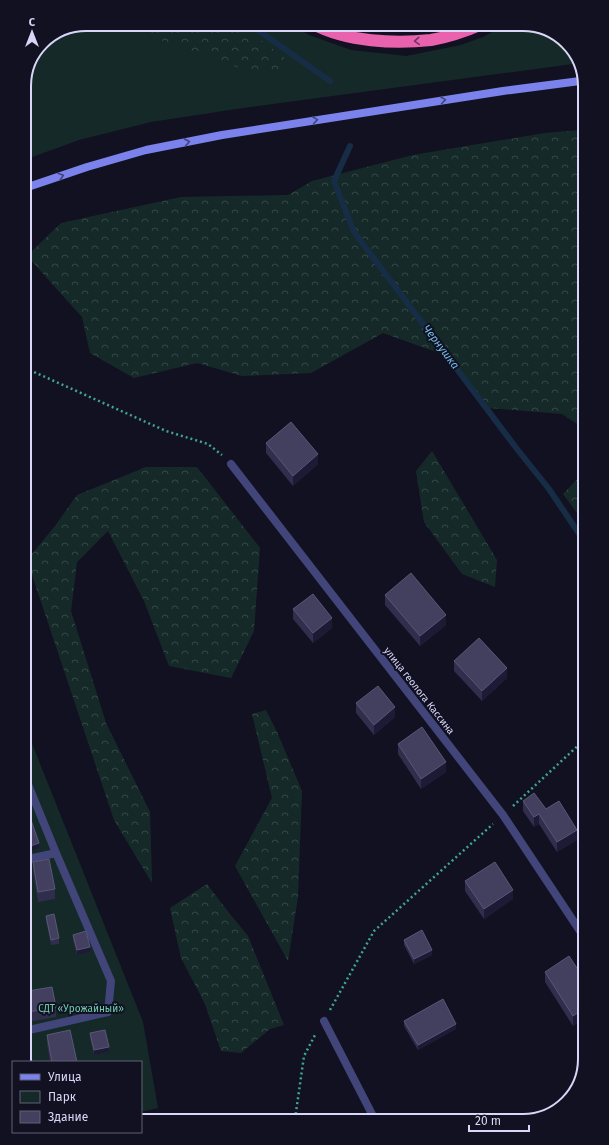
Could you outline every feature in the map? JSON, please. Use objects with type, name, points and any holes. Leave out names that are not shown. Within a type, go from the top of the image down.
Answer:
[{"type":"highway","points":[[333,31],[350,37],[393,42],[433,40],[465,31]]},
{"type":"main road","points":[[31,186],[146,150],[222,135],[495,92],[578,81]]},
{"type":"street","name":"улица геолога Кассина","points":[[230,464],[503,815],[578,928]]},
{"type":"street","points":[[31,792],[111,981],[108,1012],[31,1029]]},
{"type":"street","points":[[31,858],[56,853]]},
{"type":"street","points":[[324,1021],[372,1114]]},
{"type":"path","points":[[31,370],[166,431],[208,444],[218,451],[230,464]]},
{"type":"path","points":[[295,1114],[304,1056],[374,931],[578,746]]},
{"type":"green space","points":[[86,31],[302,31],[309,35],[351,50],[406,56],[461,45],[483,37],[494,31],[527,31],[541,34],[554,40],[567,52],[574,64],[236,109],[151,122],[79,140],[31,157],[31,82],[33,72],[40,55],[43,52],[52,52],[52,43],[55,40],[75,32]]},
{"type":"green space","points":[[142,31],[249,31],[294,65],[259,75],[146,35]]},
{"type":"green space","points":[[578,130],[578,424],[562,414],[489,408],[450,357],[383,333],[311,373],[242,376],[197,363],[134,378],[90,353],[82,317],[31,260],[31,252],[61,223],[181,197],[288,195],[312,181],[413,155],[545,133]]},
{"type":"green space","points":[[432,451],[497,560],[495,587],[462,574],[424,522],[416,471]]},
{"type":"green space","points":[[146,467],[197,467],[260,548],[254,631],[231,678],[169,666],[144,601],[108,531],[77,562],[71,611],[106,723],[150,812],[152,883],[114,820],[31,572],[31,555],[55,526],[77,495]]},
{"type":"green space","points":[[578,478],[578,515],[563,494]]},
{"type":"green space","points":[[266,710],[302,791],[298,897],[288,961],[235,866],[272,798],[252,714]]},
{"type":"green space","name":"СДТ «Урожайный»","points":[[31,741],[143,1022],[158,1108],[142,1112],[142,1061],[31,1061]]},
{"type":"green space","points":[[207,884],[248,936],[284,1025],[270,1029],[241,1053],[221,1051],[205,1004],[181,958],[170,908]]},
{"type":"building","points":[[291,422],[318,454],[293,476],[266,443]]},
{"type":"building","points":[[411,573],[446,615],[420,636],[385,595]]},
{"type":"building","points":[[313,594],[332,618],[313,633],[293,609]]},
{"type":"building","points":[[479,638],[507,668],[482,691],[454,661]]},
{"type":"building","points":[[378,686],[395,707],[374,725],[356,703]]},
{"type":"building","points":[[422,727],[446,762],[421,779],[398,744]]},
{"type":"building","points":[[534,793],[546,809],[559,801],[577,830],[557,842],[539,814],[534,817],[523,801]]},
{"type":"building","points":[[31,820],[39,843],[31,846]]},
{"type":"building","points":[[49,859],[55,889],[38,892],[33,862]]},
{"type":"building","points":[[495,862],[513,890],[484,909],[465,881]]},
{"type":"building","points":[[54,914],[59,938],[51,940],[46,916]]},
{"type":"building","points":[[422,930],[432,950],[414,959],[404,940]]},
{"type":"building","points":[[86,931],[90,947],[77,950],[73,935]]},
{"type":"building","points":[[569,956],[578,970],[578,1013],[573,1016],[545,972]]},
{"type":"building","points":[[52,987],[56,1007],[31,1011],[31,990]]},
{"type":"building","points":[[443,999],[456,1024],[418,1045],[404,1021]]},
{"type":"building","points":[[70,1030],[77,1061],[52,1061],[47,1035]]},
{"type":"building","points":[[105,1030],[109,1047],[94,1050],[90,1033]]},
{"type":"waterway","points":[[259,31],[330,81]]},
{"type":"waterway","name":"Чернушка","points":[[350,146],[334,181],[354,232],[517,449],[549,489],[578,532]]}]
